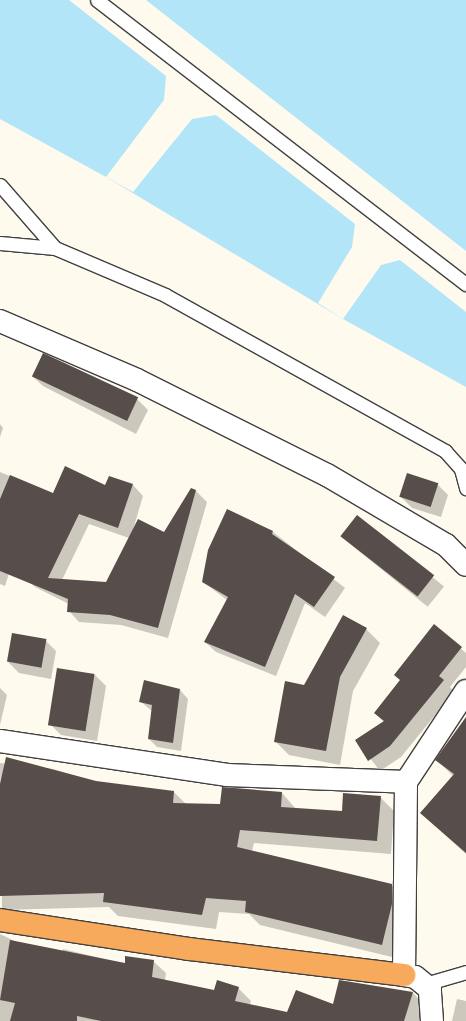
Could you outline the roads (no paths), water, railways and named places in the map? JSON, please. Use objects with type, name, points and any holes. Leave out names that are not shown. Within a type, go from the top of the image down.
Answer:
[{"type":"highway","points":[[0,920],[189,949],[404,975]]},
{"type":"street","points":[[0,321],[137,380],[327,475],[446,545],[466,565]]},
{"type":"street","points":[[432,1021],[433,996],[425,984],[404,975],[406,782],[466,691]]},
{"type":"street","points":[[0,741],[227,775],[406,782]]},
{"type":"lane","points":[[97,0],[466,284]]},
{"type":"lane","points":[[0,185],[54,248]]},
{"type":"lane","points":[[0,243],[54,248],[165,295],[445,451],[461,469],[466,488]]},
{"type":"lane","points":[[425,984],[466,972]]},
{"type":"water","points":[[0,0],[466,0],[466,387],[343,319],[106,177],[0,119]]}]
